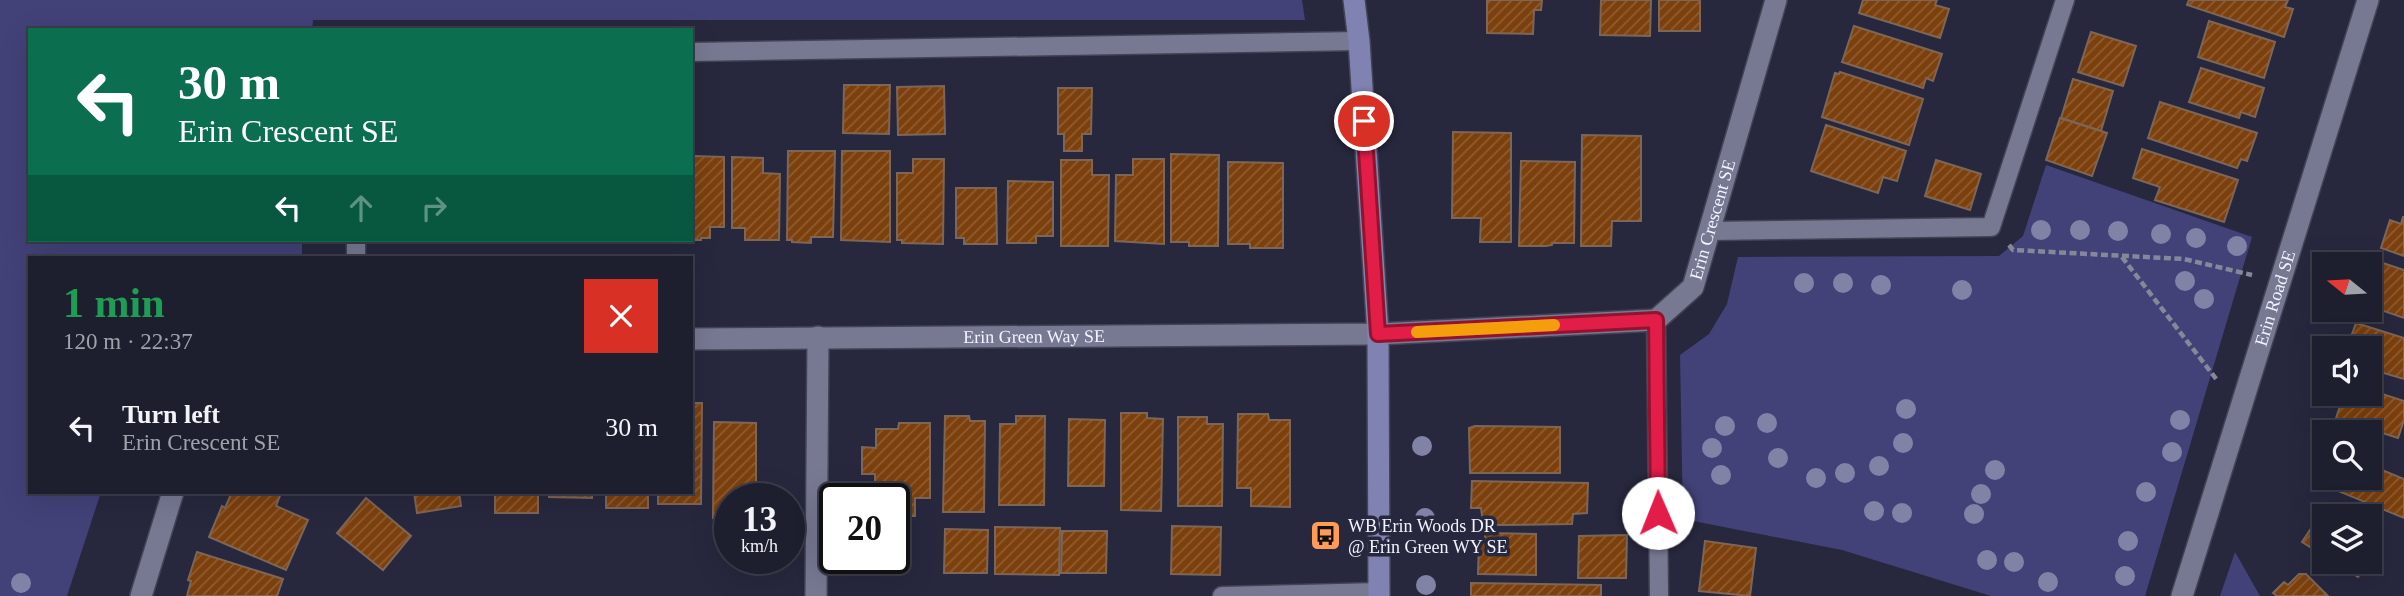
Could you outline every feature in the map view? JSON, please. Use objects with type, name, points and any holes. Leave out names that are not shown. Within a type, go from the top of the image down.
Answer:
[{"type":"street","points":[[1353,0],[1359,41],[1378,334],[1379,594]]},
{"type":"street","name":"Erin Crescent SE","points":[[1656,320],[1693,287],[1776,0]]},
{"type":"street","name":"Erin Road SE","points":[[2182,596],[2368,0]]},
{"type":"street","points":[[1378,334],[1656,320]]},
{"type":"street","name":"Erin Green Way SE","points":[[693,339],[1378,334]]},
{"type":"street","points":[[816,596],[818,337]]},
{"type":"street","points":[[141,596],[172,494]]},
{"type":"lane","points":[[1710,231],[1991,227],[2065,0]]},
{"type":"lane","points":[[693,52],[1359,41]]},
{"type":"lane","points":[[1656,320],[1659,596]]},
{"type":"lane","points":[[1222,596],[1379,594]]},
{"type":"path","points":[[1991,227],[2013,250],[2184,259],[2253,275],[2279,285]]},
{"type":"path","points":[[2121,257],[2221,384],[2246,392]]},
{"type":"shaded area","points":[[0,0],[1302,0],[1305,20],[313,20],[312,28],[28,28],[28,242],[302,242],[302,256],[28,256],[28,494],[100,494],[67,596],[0,596]]},
{"type":"shaded area","points":[[2046,165],[2252,237],[2145,596],[1991,596],[1842,550],[1683,519],[1680,355],[1709,334],[1727,304],[1738,257],[1999,256],[2023,236]]},
{"type":"shaded area","points":[[2235,552],[2260,596],[2220,596]]},
{"type":"building","points":[[1487,0],[1542,0],[1541,10],[1534,10],[1533,34],[1487,33]]},
{"type":"building","points":[[1601,0],[1651,0],[1650,36],[1600,35]]},
{"type":"building","points":[[1659,0],[1700,0],[1700,31],[1659,31]]},
{"type":"building","points":[[1863,0],[1937,0],[1935,5],[1949,9],[1940,38],[1859,13]]},
{"type":"building","points":[[2189,0],[2288,0],[2285,7],[2293,9],[2284,37],[2187,5]]},
{"type":"building","points":[[2209,21],[2275,42],[2264,78],[2198,57]]},
{"type":"building","points":[[1854,26],[1942,54],[1933,81],[1926,78],[1923,88],[1842,62]]},
{"type":"building","points":[[2091,32],[2136,46],[2123,86],[2078,72]]},
{"type":"building","points":[[2201,68],[2264,88],[2255,117],[2241,112],[2239,118],[2189,102]]},
{"type":"building","points":[[1840,72],[1923,99],[1909,145],[1822,117],[1835,73]]},
{"type":"building","points":[[2073,79],[2113,91],[2101,131],[2061,118]]},
{"type":"building","points":[[844,85],[890,85],[889,134],[843,133]]},
{"type":"building","points":[[944,86],[945,134],[898,135],[897,87]]},
{"type":"building","points":[[1058,88],[1092,88],[1091,134],[1082,134],[1082,151],[1064,151],[1064,134],[1058,134]]},
{"type":"building","points":[[2160,102],[2257,133],[2247,161],[2241,159],[2237,168],[2148,138]]},
{"type":"building","points":[[2060,118],[2107,133],[2092,176],[2046,160]]},
{"type":"building","points":[[1826,125],[1906,151],[1897,181],[1883,177],[1878,193],[1811,171]]},
{"type":"building","points":[[1453,132],[1511,133],[1511,242],[1480,242],[1481,218],[1452,218]]},
{"type":"building","points":[[1582,135],[1641,136],[1641,221],[1612,221],[1611,246],[1581,246]]},
{"type":"building","points":[[2142,149],[2238,180],[2224,222],[2155,200],[2160,187],[2133,178]]},
{"type":"building","points":[[788,151],[835,151],[833,237],[811,237],[811,243],[787,240]]},
{"type":"building","points":[[842,151],[890,151],[890,242],[841,240]]},
{"type":"building","points":[[1171,154],[1219,155],[1218,246],[1189,246],[1189,242],[1171,242]]},
{"type":"building","points":[[694,156],[724,157],[724,227],[710,227],[710,238],[701,240],[693,240]]},
{"type":"building","points":[[732,157],[763,158],[763,173],[780,174],[779,240],[745,240],[745,228],[732,228]]},
{"type":"building","points":[[913,159],[944,159],[943,244],[902,243],[902,240],[897,240],[897,173],[913,173]]},
{"type":"building","points":[[1133,159],[1164,159],[1164,244],[1115,241],[1116,175],[1133,175]]},
{"type":"building","points":[[1061,160],[1092,160],[1092,175],[1109,175],[1108,246],[1061,246]]},
{"type":"building","points":[[1936,160],[1981,174],[1970,210],[1925,196]]},
{"type":"building","points":[[1521,161],[1575,162],[1574,243],[1519,246]]},
{"type":"building","points":[[1228,162],[1283,163],[1283,248],[1250,248],[1250,244],[1228,244]]},
{"type":"building","points":[[1008,181],[1053,182],[1053,236],[1036,236],[1036,243],[1007,243]]},
{"type":"building","points":[[956,188],[996,188],[997,244],[964,244],[964,238],[956,238]]},
{"type":"building","points":[[2403,217],[2404,256],[2381,248],[2390,220],[2401,224]]},
{"type":"building","points":[[2382,263],[2404,270],[2404,318],[2382,310]]},
{"type":"building","points":[[2356,323],[2404,338],[2404,379],[2382,373],[2382,336],[2351,336]]},
{"type":"building","points":[[2382,394],[2404,401],[2404,420],[2398,438],[2382,433],[2382,420],[2336,418],[2340,406],[2382,406]]},
{"type":"building","points":[[693,403],[702,403],[701,504],[658,504],[658,494],[693,494]]},
{"type":"building","points":[[1121,413],[1147,413],[1147,418],[1163,419],[1161,511],[1121,510]]},
{"type":"building","points":[[1238,414],[1268,414],[1269,420],[1290,420],[1290,507],[1251,506],[1251,488],[1237,488]]},
{"type":"building","points":[[945,416],[969,416],[970,421],[985,421],[984,512],[943,512]]},
{"type":"building","points":[[1016,416],[1045,416],[1044,505],[999,505],[1000,424],[1016,424]]},
{"type":"building","points":[[1178,417],[1207,417],[1207,424],[1223,424],[1222,506],[1178,506]]},
{"type":"building","points":[[1069,419],[1105,420],[1104,486],[1068,486]]},
{"type":"building","points":[[714,422],[756,423],[756,483],[714,483],[713,518]]},
{"type":"building","points":[[899,423],[930,423],[930,498],[915,498],[915,516],[910,516],[910,483],[875,483],[875,474],[862,474],[862,447],[876,448],[876,429],[898,429]]},
{"type":"building","points":[[1560,427],[1560,473],[1470,473],[1469,428]]},
{"type":"building","points":[[2382,470],[2404,479],[2404,518],[2382,509],[2382,504],[2370,504],[2336,490],[2382,490]]},
{"type":"building","points":[[1472,481],[1588,483],[1587,513],[1573,514],[1572,524],[1483,523],[1481,508],[1471,508]]},
{"type":"building","points":[[231,494],[281,494],[276,506],[308,520],[286,570],[209,537],[222,506],[225,508]]},
{"type":"building","points":[[414,494],[459,494],[461,506],[417,513]]},
{"type":"building","points":[[495,494],[538,494],[538,513],[495,513]]},
{"type":"building","points":[[549,494],[592,494],[592,498],[549,497]]},
{"type":"building","points":[[606,494],[648,494],[648,508],[606,508]]},
{"type":"building","points":[[366,498],[411,536],[383,570],[337,533]]},
{"type":"building","points":[[1172,526],[1221,527],[1220,575],[1171,574]]},
{"type":"building","points":[[995,527],[1060,528],[1059,575],[995,574]]},
{"type":"building","points":[[2312,527],[2312,548],[2302,542]]},
{"type":"building","points":[[945,529],[988,530],[987,573],[944,573]]},
{"type":"building","points":[[1062,531],[1107,531],[1106,573],[1061,573]]},
{"type":"building","points":[[1485,533],[1536,534],[1536,575],[1478,574],[1479,541],[1485,541]]},
{"type":"building","points":[[1627,535],[1626,578],[1578,578],[1579,536]]},
{"type":"building","points":[[1705,541],[1756,548],[1750,596],[1699,591]]},
{"type":"building","points":[[197,552],[283,579],[277,596],[187,596],[191,581],[188,580]]},
{"type":"building","points":[[2299,574],[2306,574],[2328,596],[2277,596],[2273,593],[2284,582],[2288,585]]},
{"type":"building","points":[[1471,583],[1601,585],[1601,596],[1471,596]]},
{"type":"slow traffic","points":[[1417,332],[1554,325]]},
{"type":"place","name":"WB Erin Woods DR @ Erin Green WY SE","points":[[1325,536]]},
{"type":"route","points":[[1364,121],[1378,334],[1656,320],[1658,513]]}]
